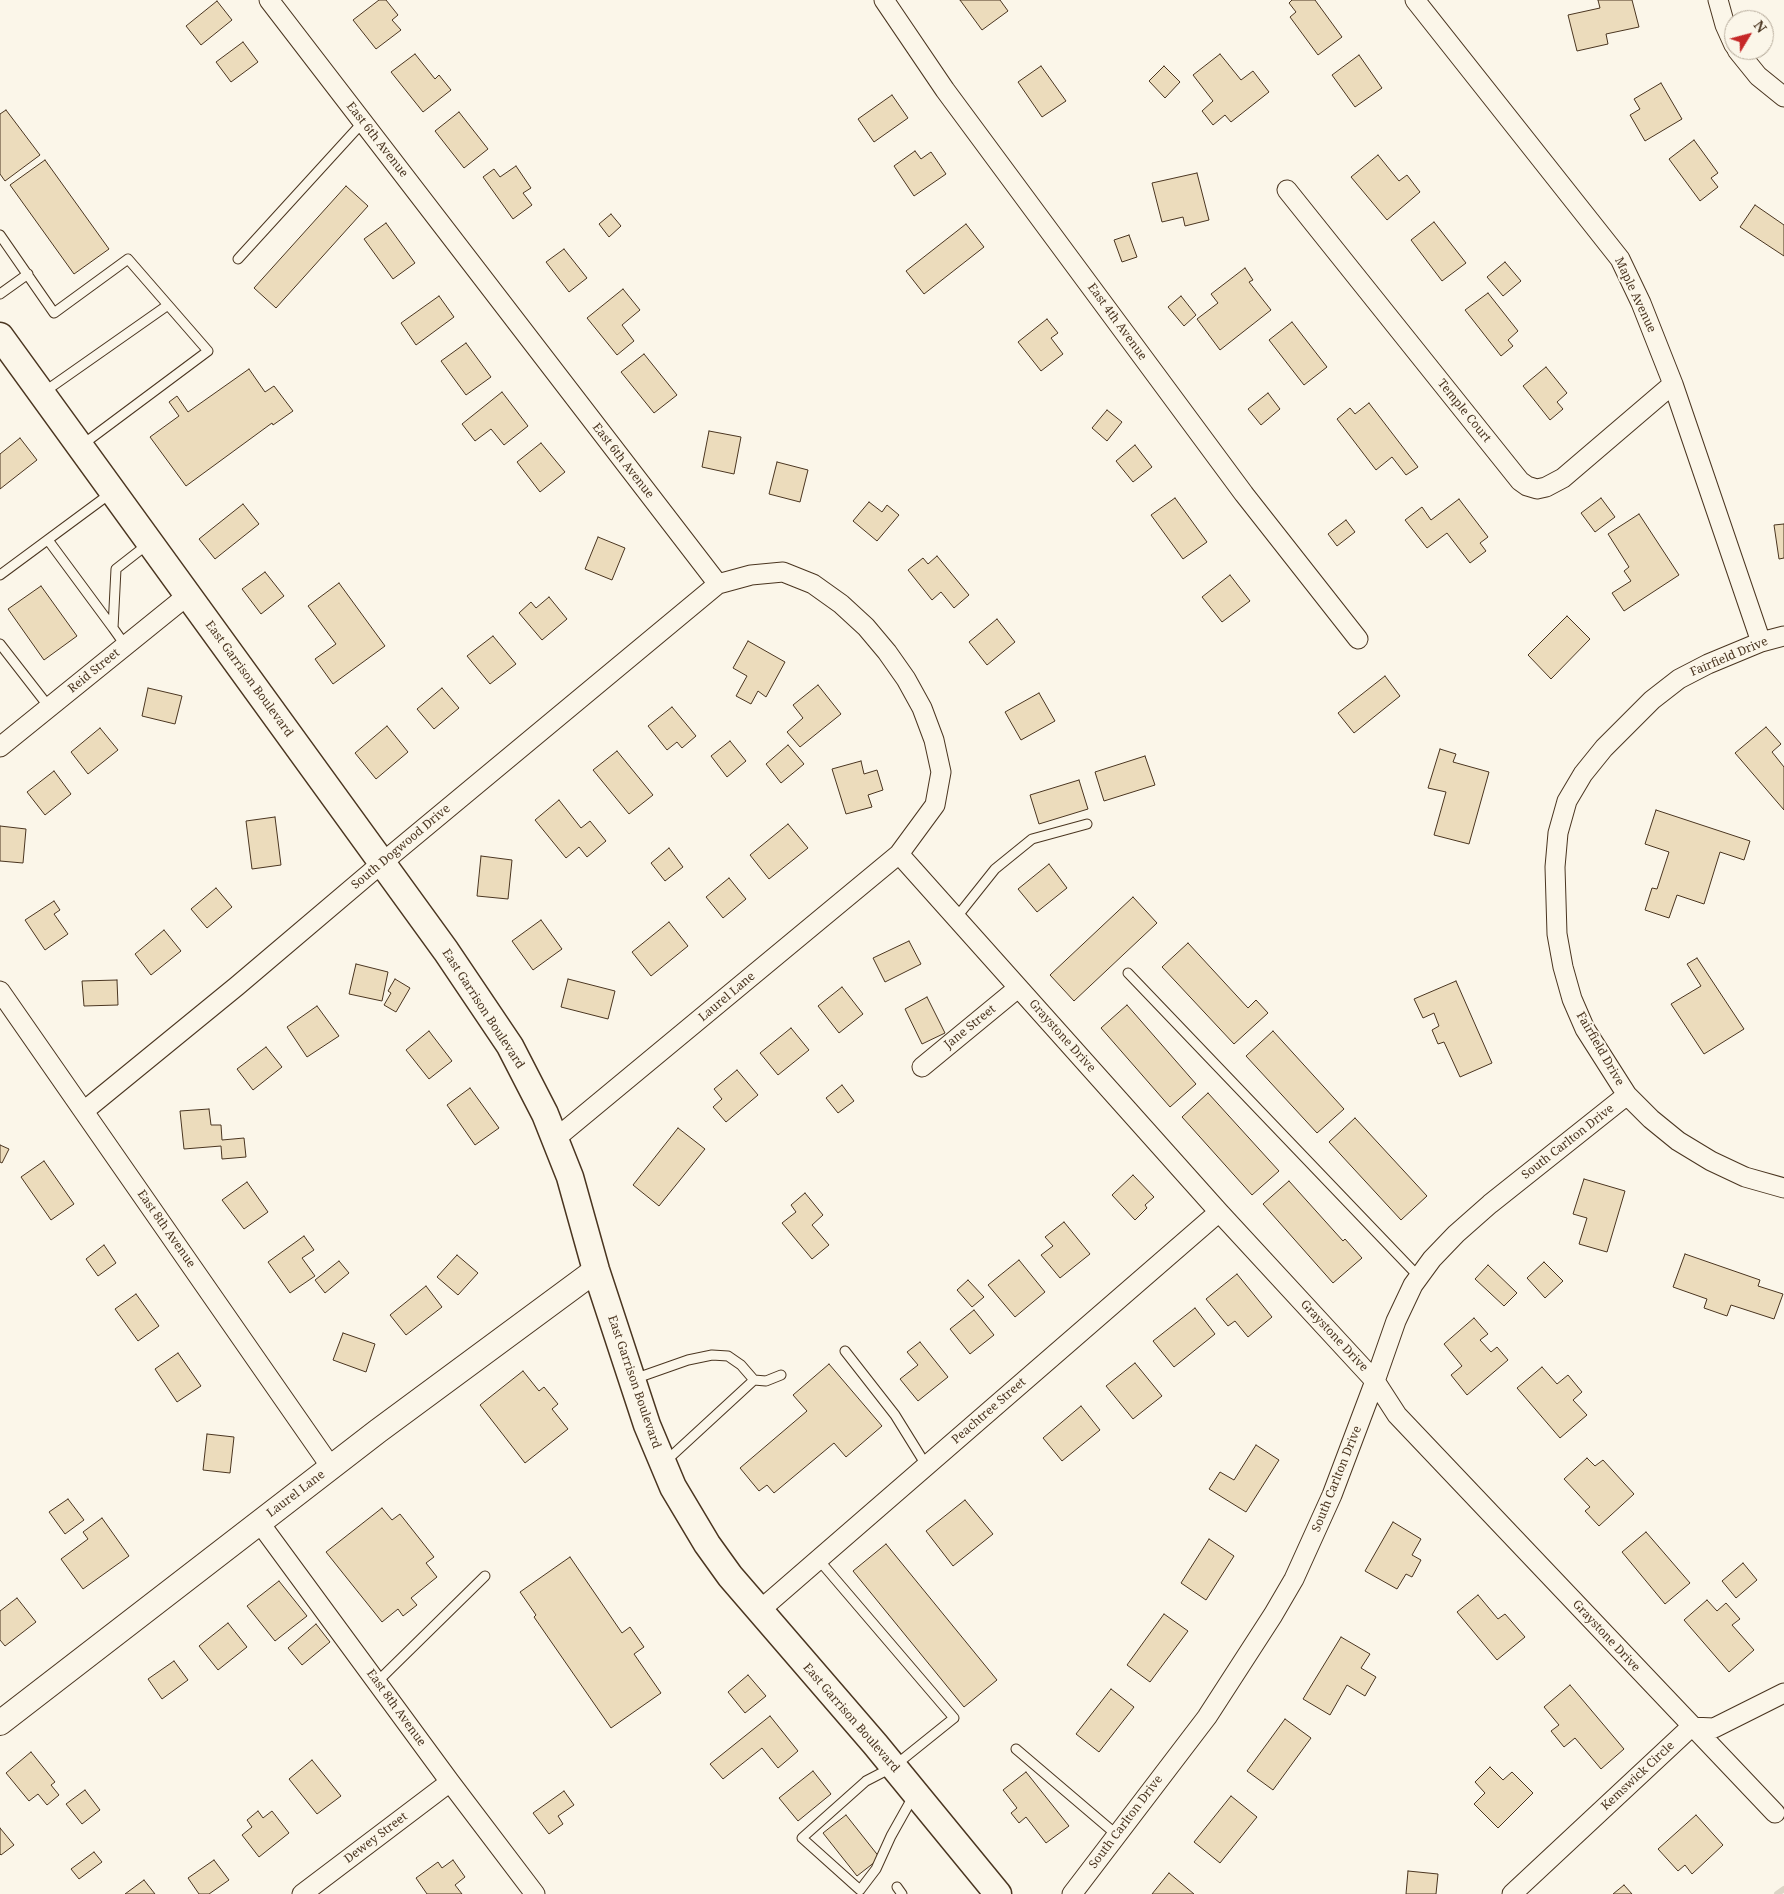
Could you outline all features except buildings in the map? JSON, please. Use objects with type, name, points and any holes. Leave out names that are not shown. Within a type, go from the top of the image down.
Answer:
[{"type":"main road","name":"East Garrison Boulevard","points":[[0,336],[382,862],[458,968],[510,1046],[531,1085],[555,1139],[580,1211],[596,1270],[647,1425],[674,1487],[706,1544],[758,1611],[893,1767],[998,1894]]},
{"type":"street","name":"East 6th Avenue","points":[[269,0],[718,584]]},
{"type":"street","name":"East 4th Avenue","points":[[884,0],[945,90],[1221,463],[1358,639]]},
{"type":"street","name":"Maple Avenue","points":[[1415,0],[1620,259],[1641,303],[1673,384],[1762,642]]},
{"type":"street","points":[[1718,0],[1724,21]]},
{"type":"street","points":[[1745,60],[1758,76],[1784,96]]},
{"type":"street","name":"Temple Court","points":[[1288,190],[1520,481],[1527,486],[1537,489],[1546,487],[1563,478],[1673,384]]},
{"type":"street","points":[[718,584],[751,575],[783,572],[813,584],[841,604],[866,627],[906,679],[922,708],[934,740],[941,772],[935,805],[899,854]]},
{"type":"street","name":"South Dogwood Drive","points":[[84,1111],[244,980],[382,862],[718,584]]},
{"type":"street","name":"Reid Street","points":[[0,747],[188,595]]},
{"type":"street","name":"Fairfield Drive","points":[[1784,636],[1762,642],[1708,664],[1678,679],[1652,700],[1604,748],[1583,774],[1567,801],[1558,833],[1554,867],[1557,934],[1563,967],[1572,999],[1585,1029],[1627,1095],[1651,1119],[1678,1141],[1711,1161],[1745,1177],[1784,1188]]},
{"type":"street","name":"Graystone Drive","points":[[899,854],[1219,1212],[1375,1381],[1397,1415],[1775,1813]]},
{"type":"street","name":"Laurel Lane","points":[[555,1139],[899,854]]},
{"type":"street","name":"Jane Street","points":[[922,1067],[1018,988]]},
{"type":"street","name":"East 8th Avenue","points":[[3,1001],[84,1111],[331,1467]]},
{"type":"street","name":"South Carlton Drive","points":[[1072,1894],[1207,1717],[1273,1615],[1312,1543],[1332,1495],[1396,1321],[1413,1285],[1432,1259],[1456,1234],[1490,1204],[1627,1095]]},
{"type":"street","name":"Peachtree Street","points":[[758,1611],[1219,1212]]},
{"type":"street","name":"Laurel Lane","points":[[0,1723],[331,1467],[596,1270]]},
{"type":"street","name":"East 8th Avenue","points":[[259,1522],[450,1782],[535,1894]]},
{"type":"street","points":[[1691,1726],[1714,1728],[1784,1693]]},
{"type":"street","name":"Kemswick Circle","points":[[1512,1894],[1691,1726]]},
{"type":"street","name":"Dewey Street","points":[[302,1894],[450,1782]]},
{"type":"lane","points":[[238,259],[363,122]]},
{"type":"lane","points":[[0,235],[54,313],[128,259],[208,351],[80,446]]},
{"type":"lane","points":[[0,294],[28,274]]},
{"type":"lane","points":[[42,394],[168,305]]},
{"type":"lane","points":[[0,576],[113,491]]},
{"type":"lane","points":[[48,540],[125,645]]},
{"type":"lane","points":[[113,628],[116,569],[150,542]]},
{"type":"lane","points":[[0,644],[49,707]]},
{"type":"lane","points":[[956,918],[995,869],[1032,839],[1087,824]]},
{"type":"lane","points":[[1128,973],[1420,1277]]},
{"type":"lane","points":[[845,1351],[895,1414],[926,1465]]},
{"type":"lane","points":[[631,1380],[688,1360],[712,1355],[728,1356],[741,1364],[754,1380],[766,1381],[781,1375]]},
{"type":"lane","points":[[663,1463],[754,1380]]},
{"type":"lane","points":[[818,1559],[954,1718],[893,1767],[866,1781],[802,1838],[860,1890],[876,1869],[891,1836],[915,1793]]},
{"type":"lane","points":[[377,1682],[485,1576]]},
{"type":"lane","points":[[1016,1749],[1117,1834]]},
{"type":"waterway","points":[[1777,1894],[1784,1889]]}]
